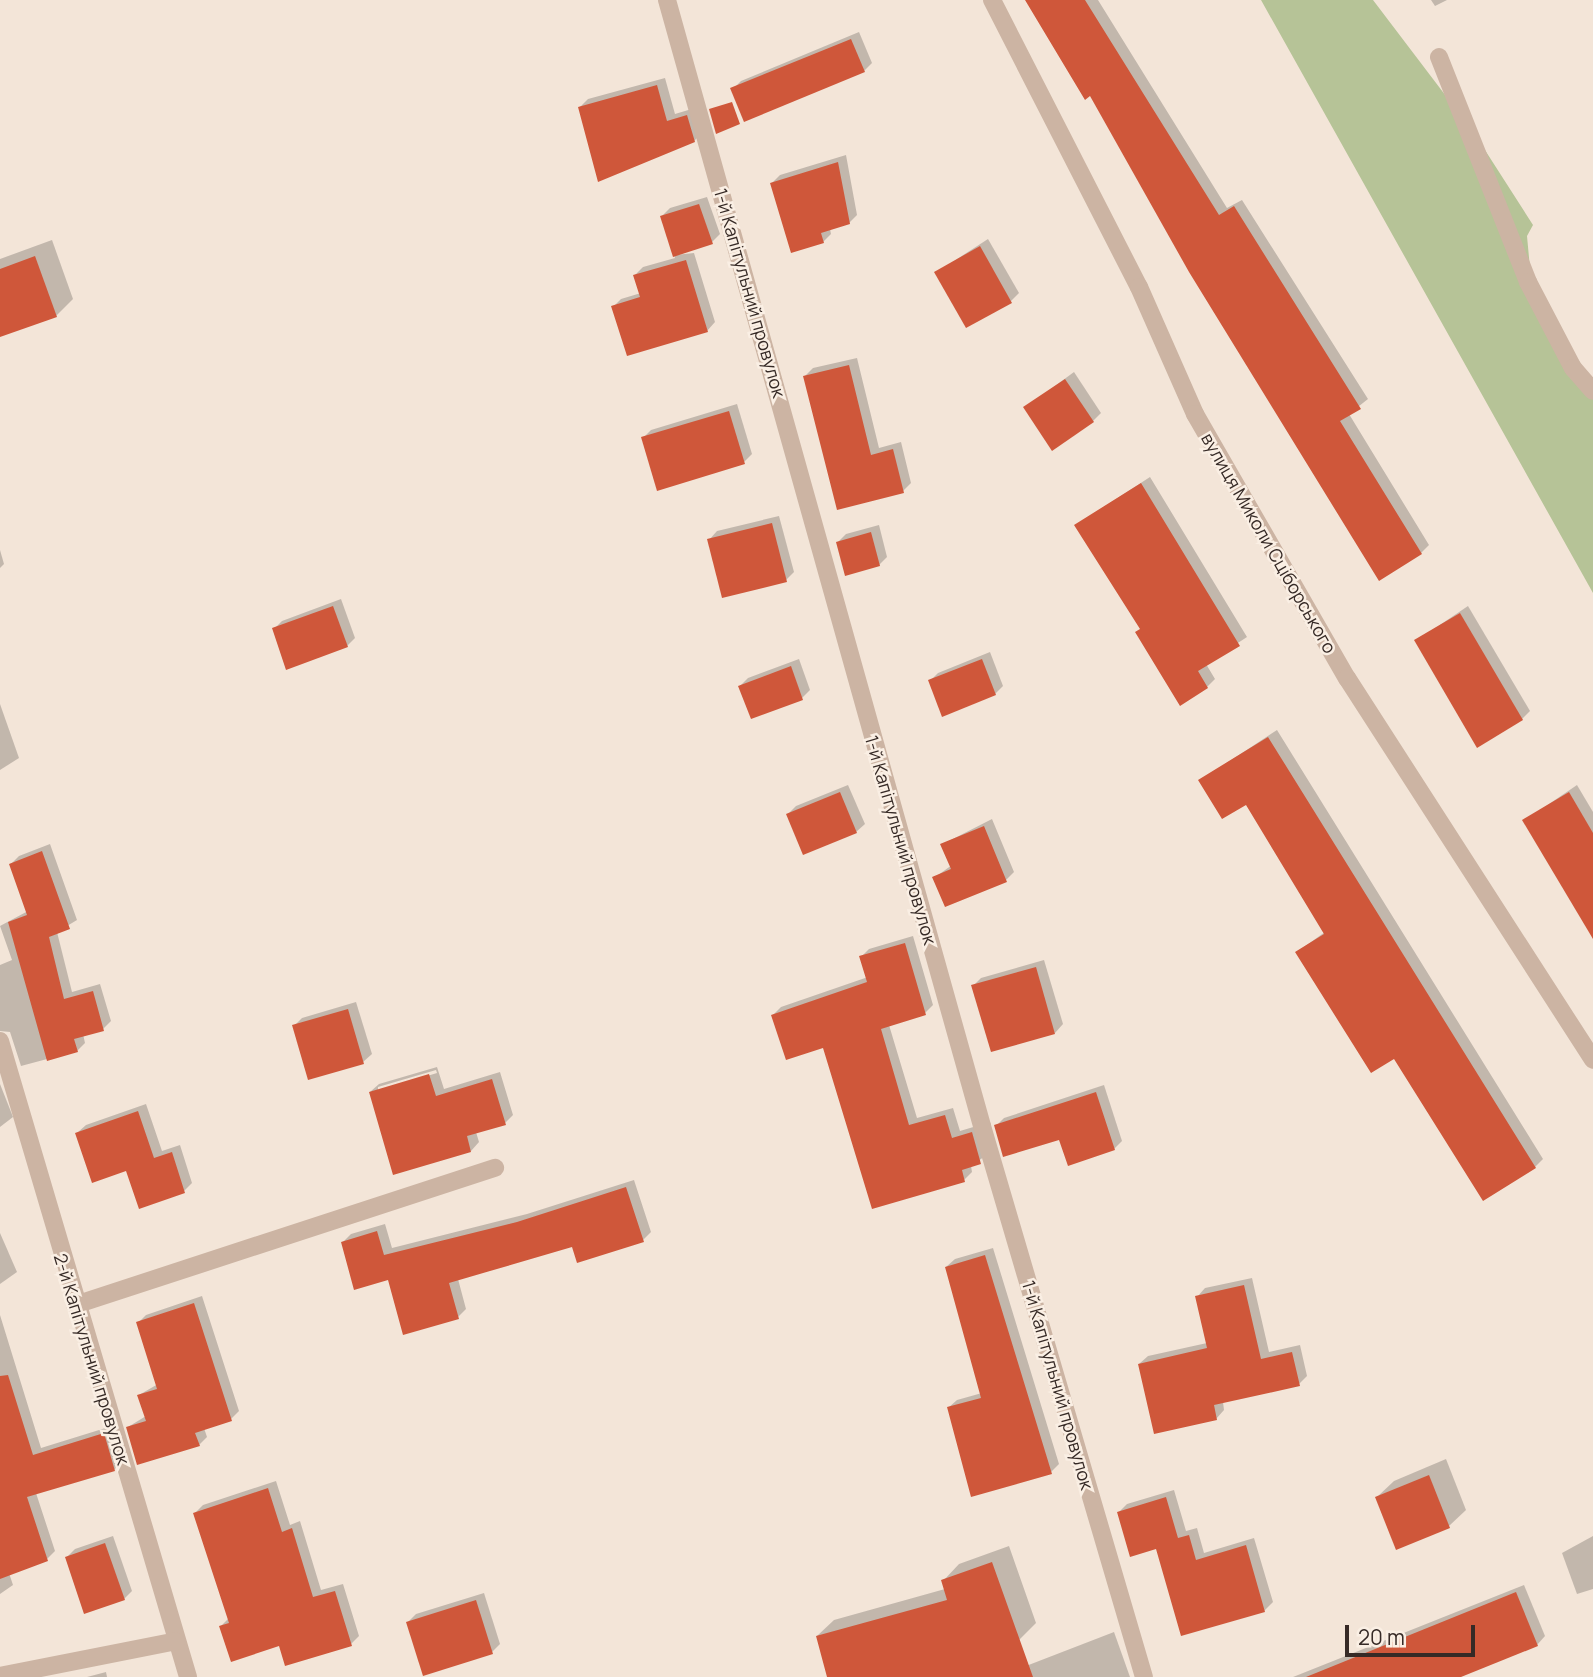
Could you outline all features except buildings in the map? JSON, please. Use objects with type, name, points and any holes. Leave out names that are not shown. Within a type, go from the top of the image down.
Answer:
[{"type":"street","name":"1-й Капітульний провулок","points":[[667,0],[967,1073],[1144,1677]]},
{"type":"street","name":"вулиця Миколи Сціборського","points":[[992,0],[1139,287],[1195,414],[1347,678],[1593,1060]]},
{"type":"street","points":[[1439,57],[1528,282],[1573,368],[1593,391]]},
{"type":"street","name":"2-й Капітульний провулок","points":[[0,1041],[75,1305],[188,1677]]},
{"type":"street","points":[[75,1305],[495,1168]]},
{"type":"street","points":[[0,1676],[176,1641]]},
{"type":"green space","points":[[1261,0],[1373,0],[1474,133],[1533,225],[1527,236],[1531,279],[1593,385],[1593,593]]}]
